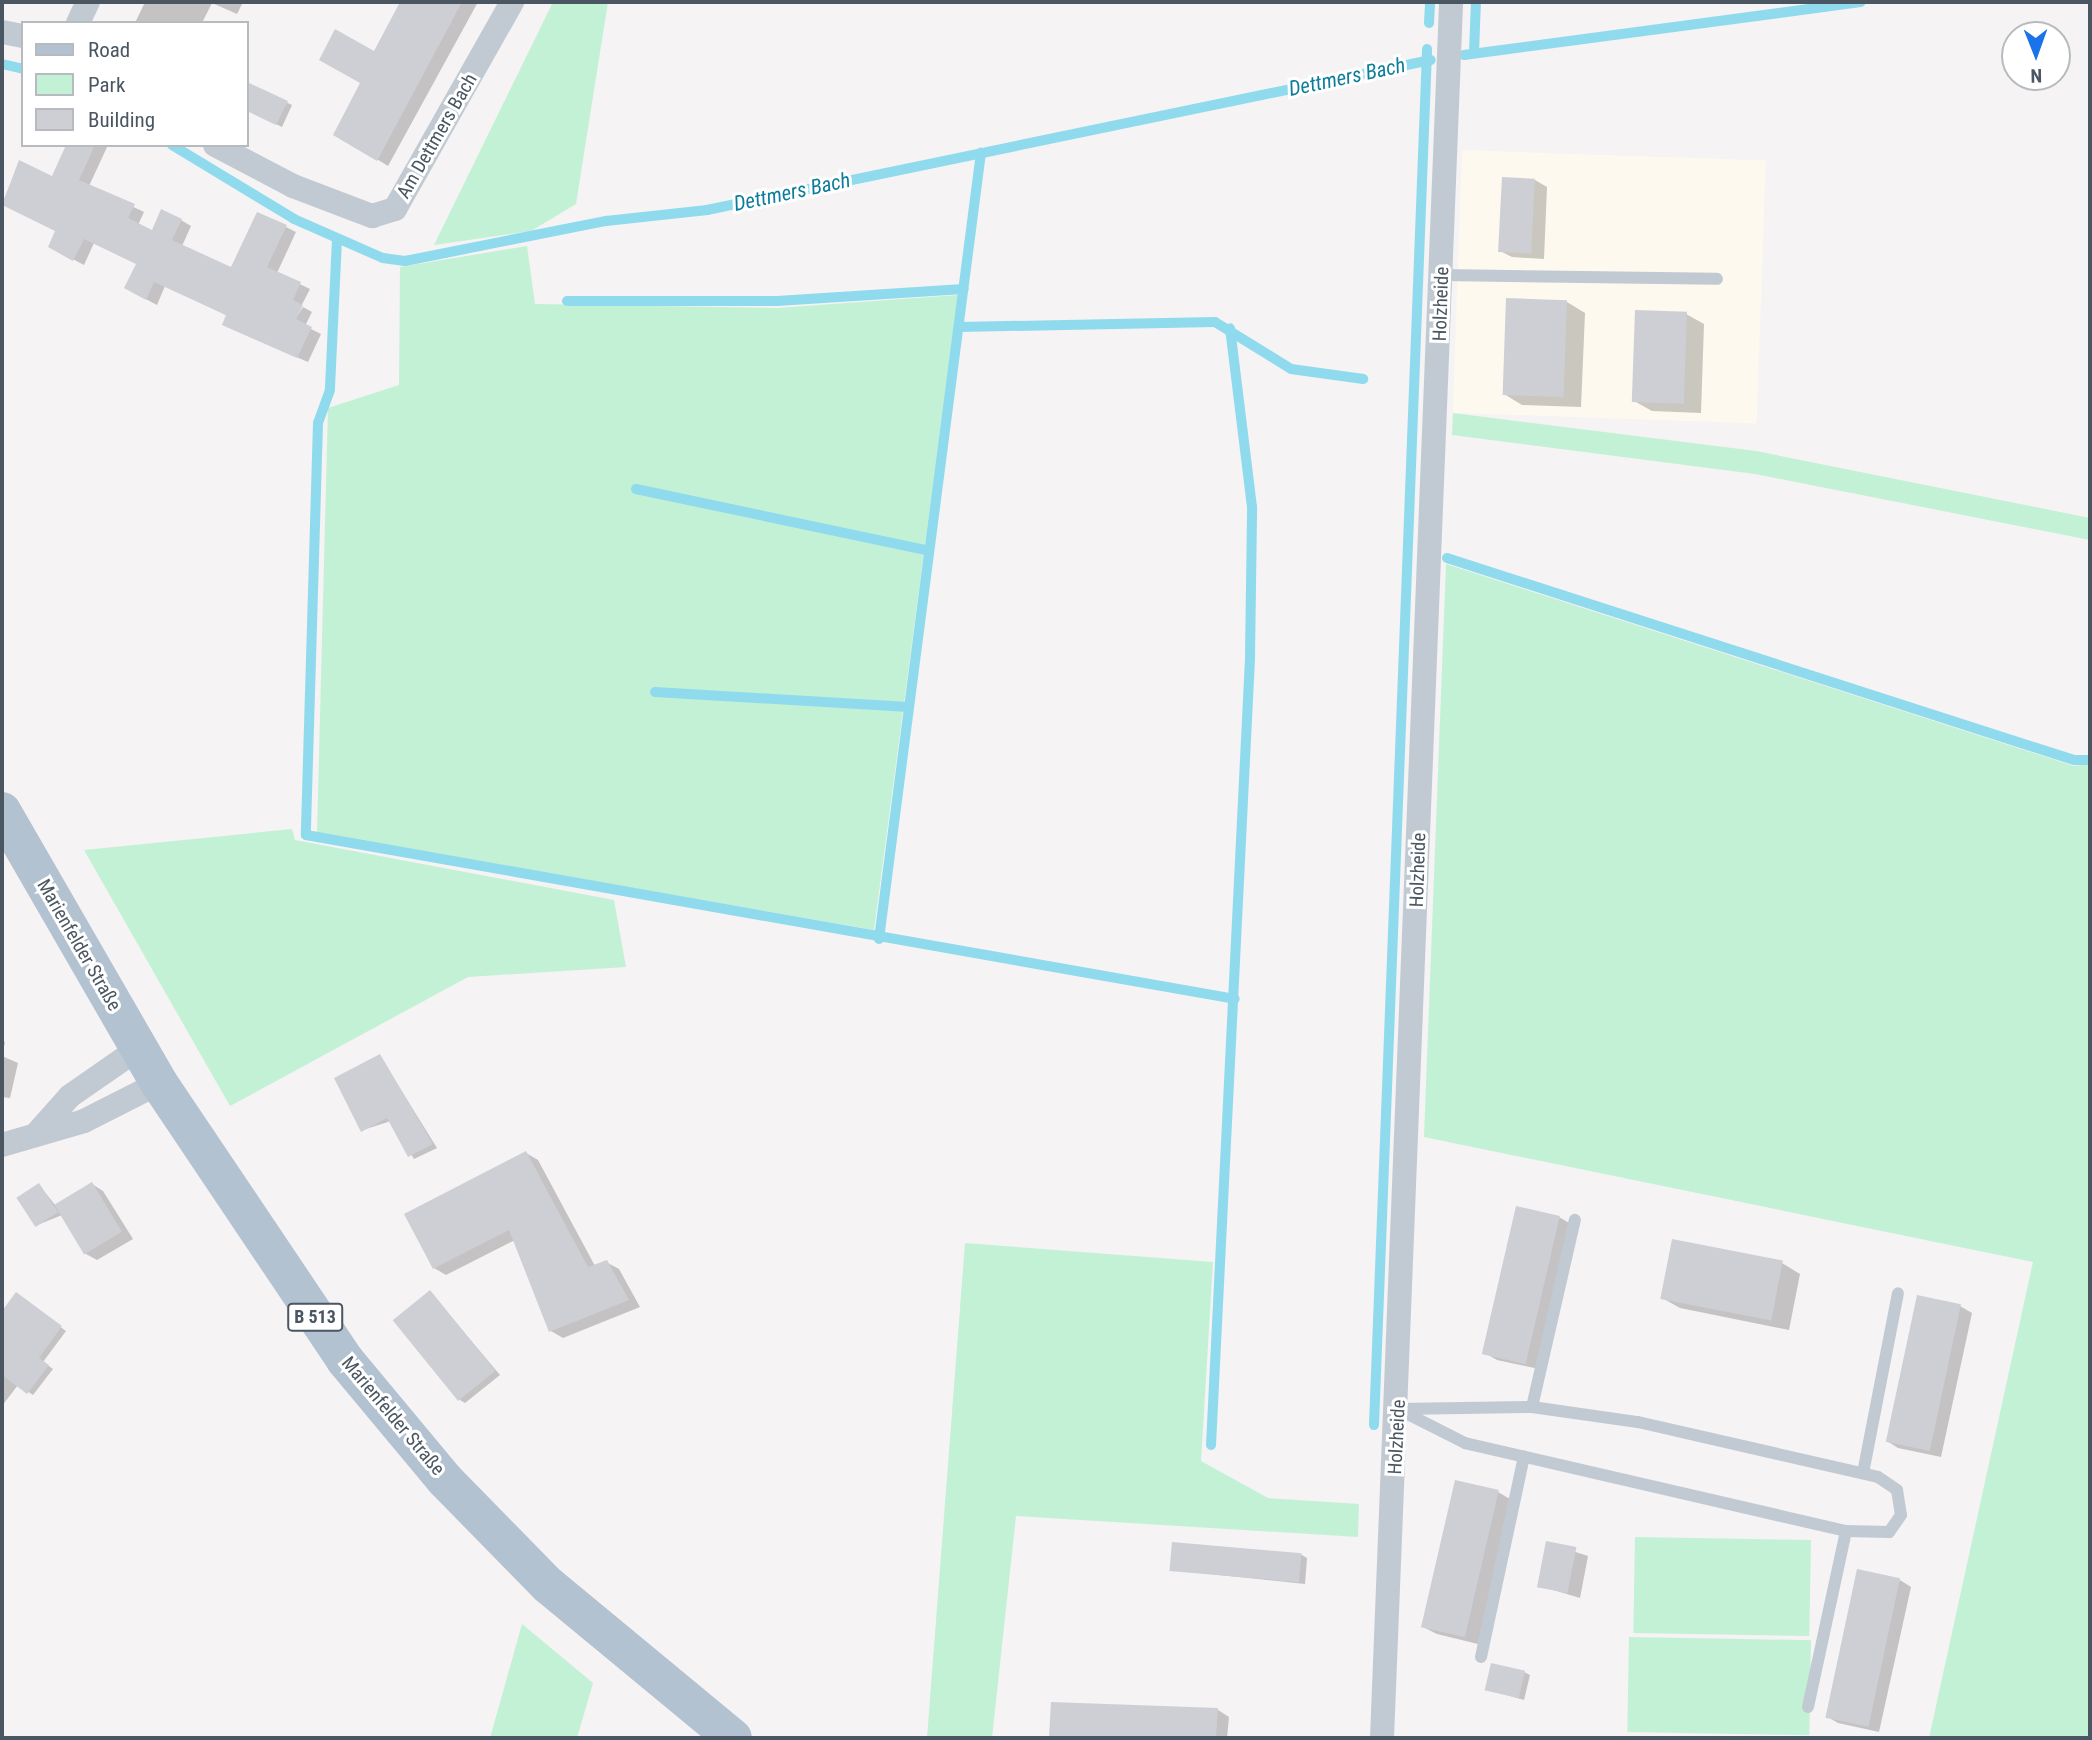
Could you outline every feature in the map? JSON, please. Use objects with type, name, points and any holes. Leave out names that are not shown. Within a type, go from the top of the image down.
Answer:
[{"type":"main road","name":"Marienfelder Straße","points":[[2,811],[159,1083],[338,1350],[445,1480],[548,1585],[733,1738]]},
{"type":"street","points":[[79,21],[88,2]]},
{"type":"street","name":"Am Dettmers Bach","points":[[219,147],[293,186],[372,216],[395,209],[512,2]]},
{"type":"street","name":"Holzheide","points":[[1381,1738],[1398,1409],[1451,2]]},
{"type":"street","points":[[2,32],[21,36]]},
{"type":"street","points":[[37,1133],[89,1081],[139,1048]]},
{"type":"street","points":[[2,1145],[84,1121],[159,1083]]},
{"type":"lane","points":[[1442,275],[1717,279]]},
{"type":"lane","points":[[1532,1407],[1575,1220]]},
{"type":"lane","points":[[1863,1473],[1898,1293]]},
{"type":"lane","points":[[1532,1407],[1638,1422],[1863,1473],[1897,1490],[1901,1515],[1889,1532],[1846,1531],[1465,1443],[1398,1409],[1532,1407]]},
{"type":"lane","points":[[1481,1657],[1524,1457]]},
{"type":"lane","points":[[1808,1707],[1846,1531]]},
{"type":"shaded area","points":[[1462,150],[1766,161],[1757,423],[1453,413]]},
{"type":"green space","points":[[553,2],[608,2],[576,204],[531,231],[434,245]]},
{"type":"green space","points":[[527,246],[535,304],[777,308],[958,295],[874,930],[317,833],[328,408],[399,385],[400,267]]},
{"type":"green space","points":[[1453,413],[1756,451],[2090,518],[2090,540],[1755,474],[1452,435]]},
{"type":"green space","points":[[1446,564],[2074,766],[2090,764],[2090,1738],[1929,1738],[2033,1262],[1424,1137]]},
{"type":"green space","points":[[292,829],[295,840],[614,900],[626,967],[468,977],[230,1106],[84,850]]},
{"type":"green space","points":[[965,1243],[1213,1262],[1201,1461],[1268,1498],[1359,1504],[1358,1537],[1016,1516],[992,1738],[927,1738]]},
{"type":"green space","points":[[1635,1537],[1811,1540],[1809,1636],[1633,1633]]},
{"type":"green space","points":[[522,1624],[593,1683],[577,1738],[490,1738]]},
{"type":"green space","points":[[1629,1637],[1811,1640],[1809,1735],[1627,1732]]},
{"type":"building","points":[[400,2],[462,2],[377,161],[333,135],[360,83],[319,60],[335,29],[374,51]]},
{"type":"building","points":[[248,82],[288,101],[276,125],[248,111]]},
{"type":"building","points":[[65,147],[94,147],[79,180],[135,204],[128,218],[152,230],[161,209],[182,219],[172,240],[231,267],[257,212],[287,225],[267,267],[301,282],[293,300],[303,305],[296,319],[312,327],[297,358],[222,325],[226,315],[154,282],[146,300],[124,288],[136,264],[84,239],[73,261],[48,247],[55,231],[2,205],[19,160],[52,176]]},
{"type":"building","points":[[1502,177],[1535,179],[1531,254],[1498,252]]},
{"type":"building","points":[[1506,298],[1567,300],[1564,397],[1503,395]]},
{"type":"building","points":[[1635,310],[1687,312],[1684,404],[1632,402]]},
{"type":"building","points":[[380,1054],[433,1144],[408,1157],[387,1118],[361,1132],[334,1078]]},
{"type":"building","points":[[526,1151],[588,1267],[607,1260],[629,1300],[549,1332],[509,1230],[433,1269],[404,1214]]},
{"type":"building","points":[[92,1182],[122,1232],[84,1254],[54,1205]]},
{"type":"building","points":[[39,1183],[58,1212],[35,1227],[16,1198]]},
{"type":"building","points":[[1516,1206],[1560,1216],[1526,1364],[1482,1354]]},
{"type":"building","points":[[1672,1239],[1783,1261],[1771,1320],[1660,1299]]},
{"type":"building","points":[[430,1290],[495,1371],[458,1401],[393,1320]]},
{"type":"building","points":[[16,1292],[62,1326],[39,1358],[49,1365],[27,1394],[2,1375],[2,1311]]},
{"type":"building","points":[[1917,1295],[1961,1304],[1930,1451],[1886,1442]]},
{"type":"building","points":[[1455,1480],[1499,1490],[1465,1637],[1421,1627]]},
{"type":"building","points":[[1546,1541],[1576,1547],[1567,1593],[1537,1587]]},
{"type":"building","points":[[1172,1542],[1302,1553],[1299,1582],[1169,1571]]},
{"type":"building","points":[[1857,1569],[1900,1578],[1868,1727],[1825,1718]]},
{"type":"building","points":[[1491,1663],[1525,1671],[1519,1698],[1485,1690]]},
{"type":"building","points":[[1051,1702],[1218,1708],[1216,1738],[1049,1738]]},
{"type":"waterway","points":[[1429,23],[1430,2]]},
{"type":"waterway","points":[[1474,53],[1476,2]]},
{"type":"waterway","name":"Dettmers Bach","points":[[1464,55],[1860,2]]},
{"type":"waterway","points":[[1374,1425],[1427,49]]},
{"type":"waterway","name":"Dettmers Bach","points":[[175,147],[294,219],[383,258],[405,261],[606,221],[707,210],[1431,60]]},
{"type":"waterway","name":"Dettmers Bach","points":[[2,64],[21,69]]},
{"type":"waterway","points":[[879,939],[981,153]]},
{"type":"waterway","points":[[337,239],[330,390],[318,423],[306,835],[1235,999]]},
{"type":"waterway","points":[[567,301],[777,301],[964,289]]},
{"type":"waterway","points":[[959,327],[1215,322],[1291,369],[1363,379]]},
{"type":"waterway","points":[[1211,1445],[1250,658],[1252,507],[1230,328]]},
{"type":"waterway","points":[[636,489],[929,551]]},
{"type":"waterway","points":[[1447,558],[2074,760],[2090,760]]},
{"type":"waterway","points":[[655,692],[909,707]]}]
